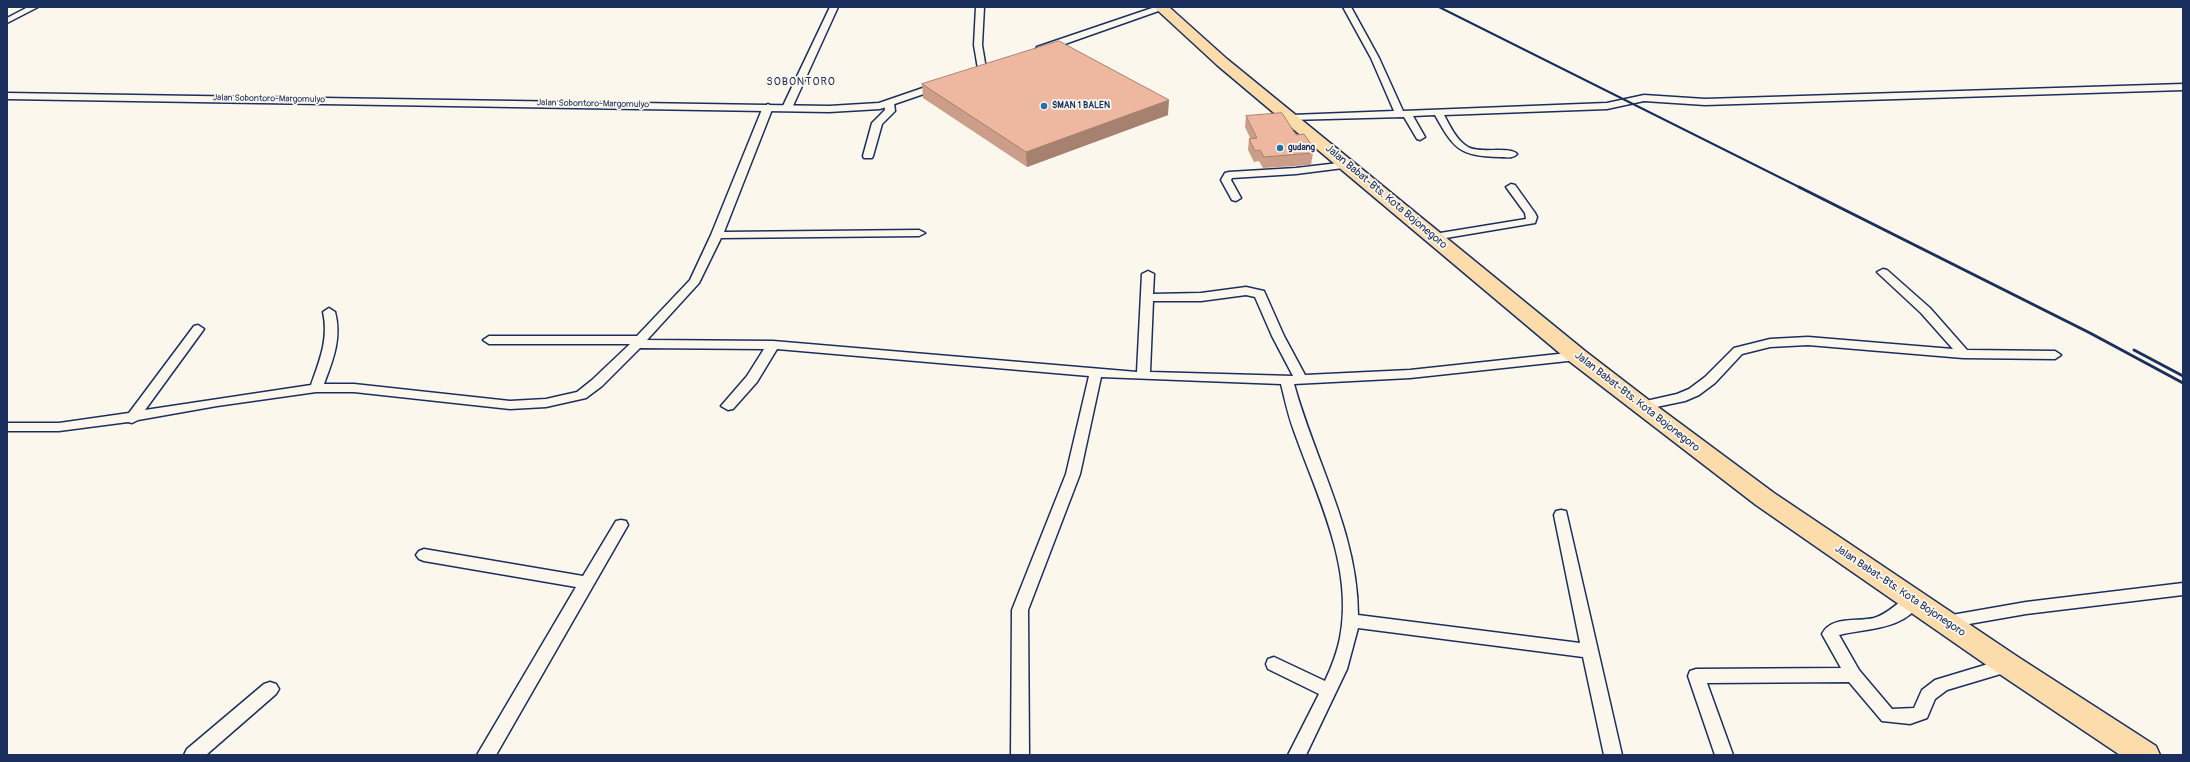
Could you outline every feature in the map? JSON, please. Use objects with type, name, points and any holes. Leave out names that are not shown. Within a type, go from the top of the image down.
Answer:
[{"type":"highway","name":"Jalan Babat-Bts. Kota Bojonegoro","points":[[1161,8],[1222,62],[1292,118],[1578,356],[1642,406],[1765,499],[2008,665],[2145,755]]},
{"type":"street","points":[[7,21],[34,7]]},
{"type":"street","points":[[787,108],[834,7]]},
{"type":"street","points":[[980,7],[978,71],[997,64]]},
{"type":"street","points":[[1347,7],[1404,114],[1420,137]]},
{"type":"street","points":[[1033,52],[1161,8]]},
{"type":"street","name":"Jalan Sobontoro-Margomulyo","points":[[7,96],[860,108],[890,103],[952,81]]},
{"type":"street","points":[[1292,118],[1607,106],[1644,98],[1705,102],[2183,87]]},
{"type":"street","points":[[868,156],[877,123],[890,111],[890,103]]},
{"type":"street","points":[[7,427],[59,427],[132,419],[217,402],[316,388],[369,389],[485,403],[522,405],[546,403],[573,398],[585,393],[639,342],[690,288],[717,235],[768,107]]},
{"type":"street","points":[[1438,113],[1460,148],[1474,153],[1512,154]]},
{"type":"street","points":[[1236,198],[1226,180],[1229,175],[1282,172],[1347,165]]},
{"type":"street","points":[[1434,237],[1530,221],[1532,218],[1530,213],[1511,187]]},
{"type":"street","points":[[717,235],[919,233]]},
{"type":"street","points":[[1883,272],[1946,330],[1963,354]]},
{"type":"street","points":[[1143,376],[1148,274]]},
{"type":"street","points":[[1147,298],[1201,297],[1246,291],[1260,294],[1278,336],[1301,379]]},
{"type":"street","points":[[316,388],[331,341],[332,321],[330,312]]},
{"type":"street","points":[[132,419],[198,329]]},
{"type":"street","points":[[489,340],[773,346],[1096,373],[1143,376],[1286,380],[1410,374],[1578,356]]},
{"type":"street","points":[[1642,406],[1680,398],[1694,392],[1710,380],[1738,351],[1770,343],[1808,341],[1963,354],[2055,355]]},
{"type":"street","points":[[728,406],[752,379],[773,346]]},
{"type":"street","points":[[1020,755],[1020,610],[1073,474],[1096,373]]},
{"type":"street","points":[[1286,380],[1298,423],[1323,485],[1336,529],[1346,566],[1352,621],[1342,660],[1297,755]]},
{"type":"street","points":[[1561,516],[1613,755]]},
{"type":"street","points":[[486,755],[620,525]]},
{"type":"street","points":[[424,555],[587,582]]},
{"type":"street","points":[[1946,622],[2026,608],[2183,589]]},
{"type":"street","points":[[1914,600],[1894,617],[1874,624],[1835,629],[1830,634],[1853,675],[1888,716],[1910,717],[1921,714],[1928,696],[1941,685],[2008,665]]},
{"type":"street","points":[[1352,621],[1590,651]]},
{"type":"street","points":[[1274,664],[1328,691]]},
{"type":"street","points":[[1724,755],[1696,676],[1853,675]]},
{"type":"street","points":[[193,755],[270,689]]},
{"type":"building","name":"SMAN 1 BALEN","points":[[1059,41],[1169,100],[1026,152],[922,84]]},
{"type":"building","points":[[1282,113],[1296,135],[1304,134],[1312,146],[1308,146],[1313,153],[1264,157],[1260,150],[1255,151],[1249,139],[1257,138],[1246,116]]},
{"type":"railway","points":[[1439,7],[1799,187]]},
{"type":"railway","points":[[1799,187],[2090,333],[2183,383]]},
{"type":"railway","points":[[2134,350],[2183,376]]},
{"type":"place","name":"SMAN 1 BALEN","points":[[1044,106]]},
{"type":"place","name":"gudang","points":[[1280,148]]},
{"type":"district","name":"SOBONTORO","points":[[801,82]]}]
